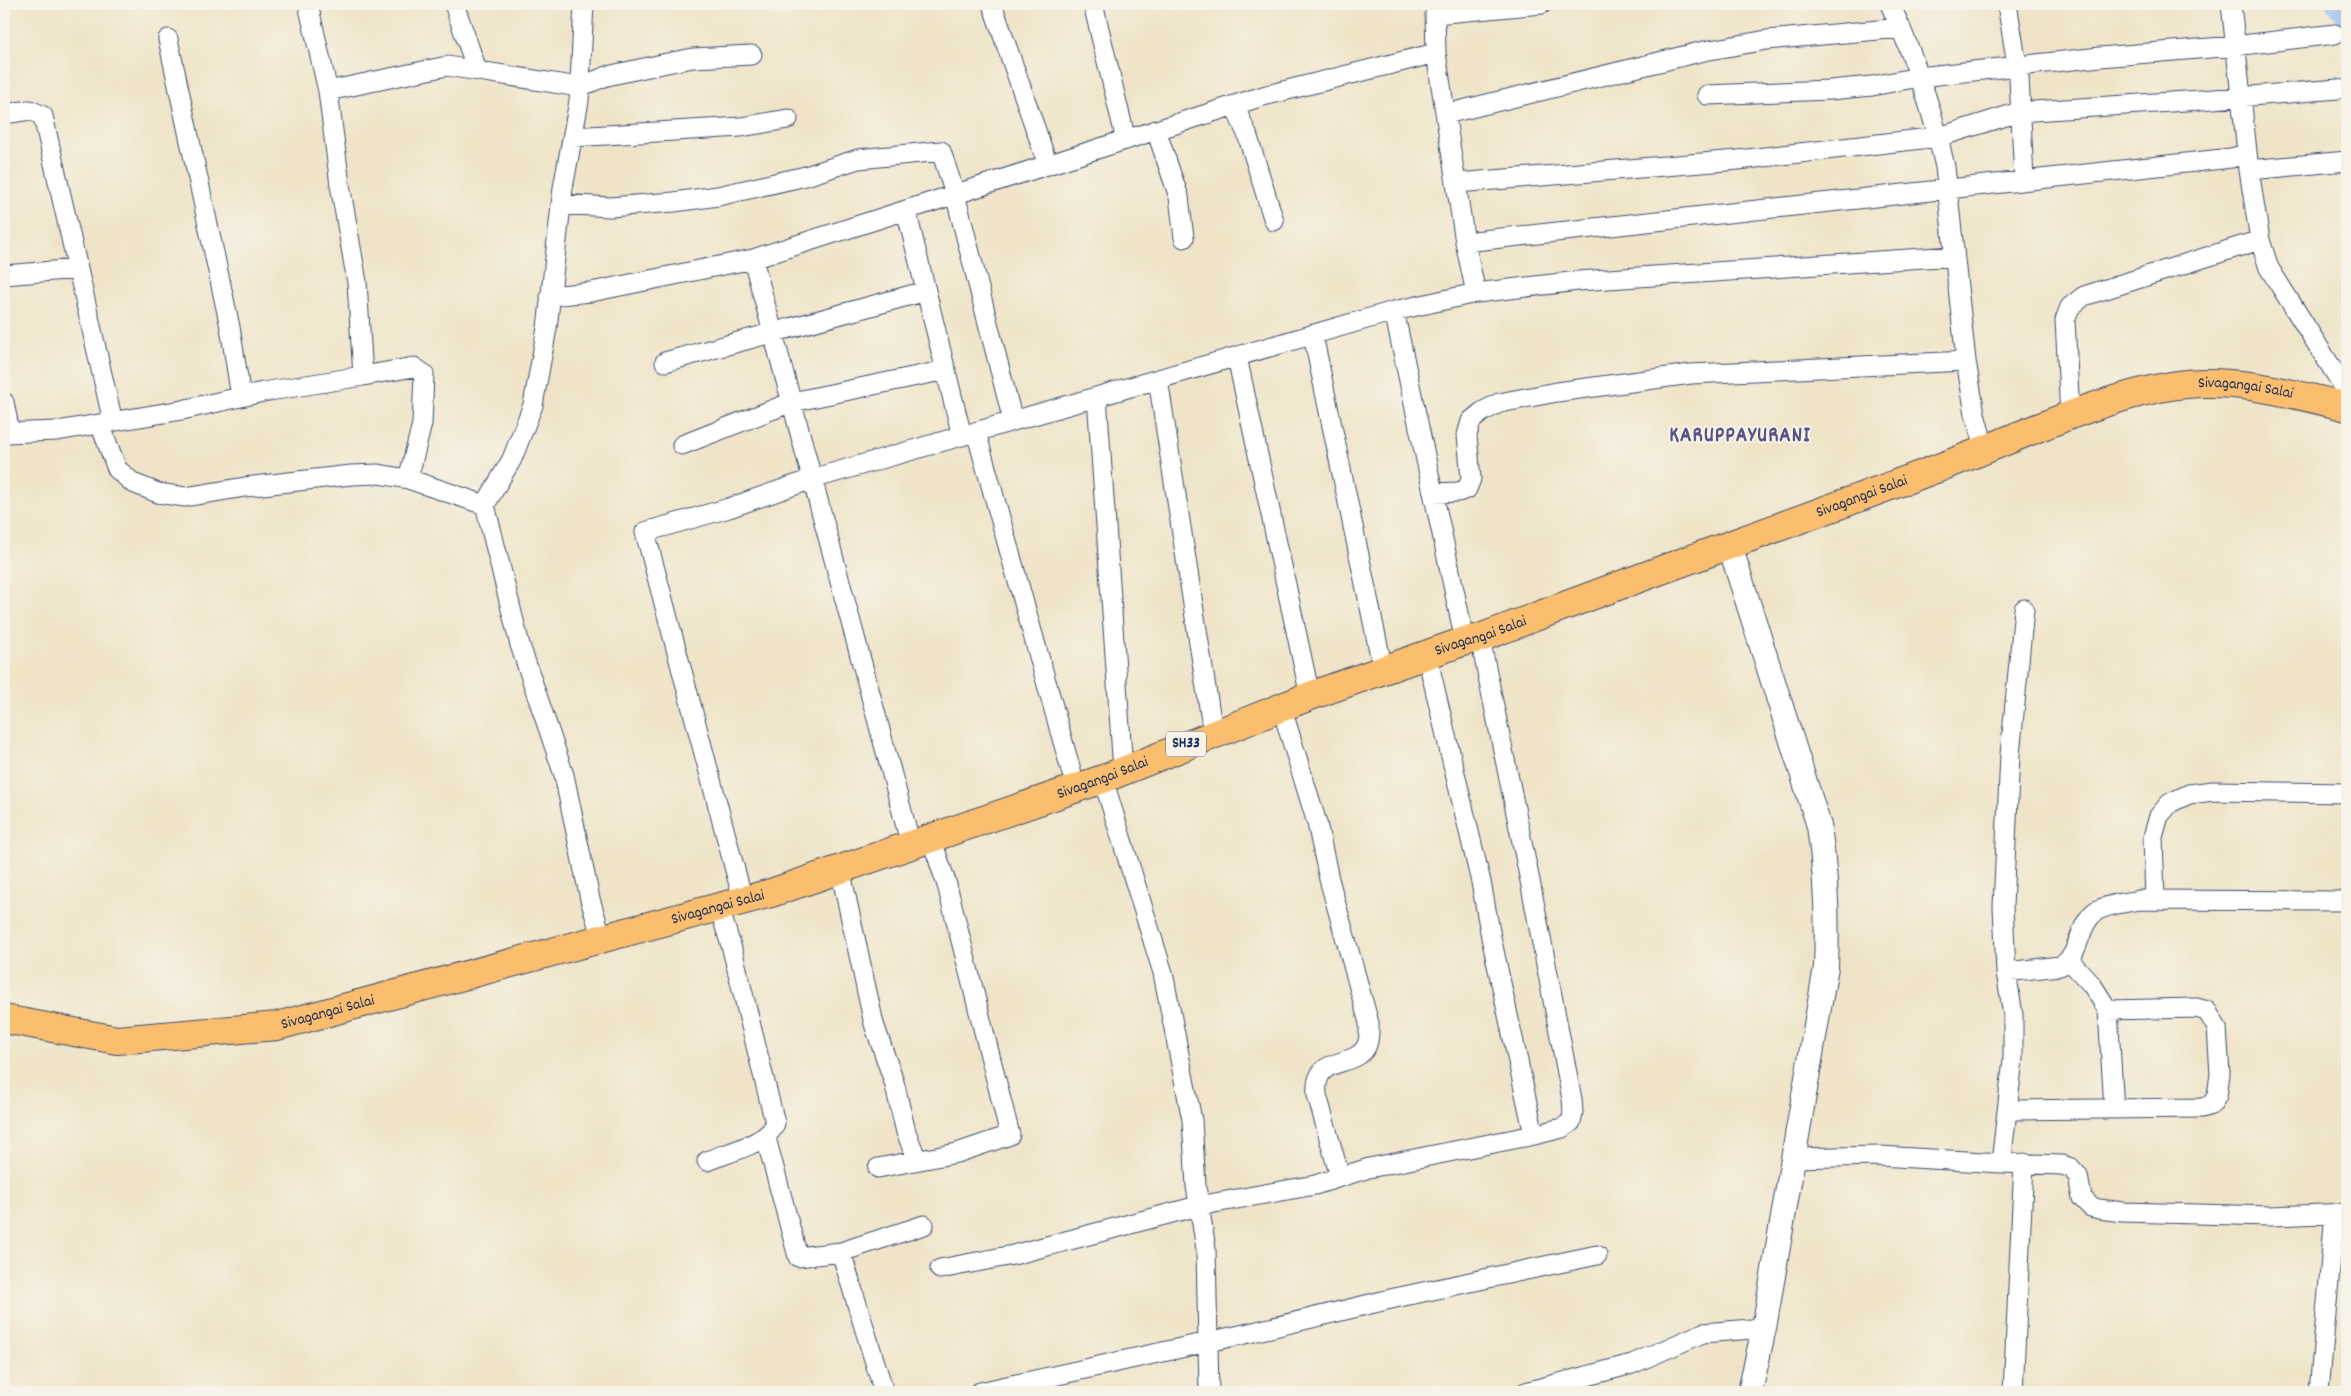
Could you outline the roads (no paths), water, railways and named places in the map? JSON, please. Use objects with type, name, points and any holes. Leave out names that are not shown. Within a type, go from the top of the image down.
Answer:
[{"type":"main road","name":"Sivagangai Salai","points":[[4,1019],[118,1040],[277,1026],[731,904],[840,869],[1076,788],[1213,733],[1282,709],[1310,696],[1730,546],[1985,451],[2070,416],[2130,396],[2171,386],[2210,383],[2271,389],[2347,407]]},
{"type":"street","points":[[308,4],[328,91],[340,185],[357,282],[363,376]]},
{"type":"street","points":[[454,4],[477,70]]},
{"type":"street","points":[[584,4],[579,87],[533,405],[512,459],[485,505],[520,645],[564,775],[590,899],[602,938]]},
{"type":"street","points":[[992,4],[1048,165]]},
{"type":"street","points":[[1093,4],[1126,140]]},
{"type":"street","points":[[1476,293],[1465,242],[1436,53],[1434,9],[1542,4]]},
{"type":"street","points":[[1890,4],[1919,77],[1938,137],[1948,188],[1966,361],[1975,414],[1985,451]]},
{"type":"street","points":[[2007,4],[2019,77],[2019,112],[2024,180]]},
{"type":"street","points":[[2231,4],[2234,46],[2242,96],[2248,162],[2260,240],[2269,268],[2347,392]]},
{"type":"street","points":[[1446,114],[1704,51],[1767,40],[1901,28]]},
{"type":"street","points":[[1707,95],[1830,90],[1872,86],[1919,77],[2016,66],[2234,46],[2335,34]]},
{"type":"street","points":[[168,39],[230,327],[241,397]]},
{"type":"street","points":[[550,296],[591,292],[753,259],[1234,105],[1436,53]]},
{"type":"street","points":[[328,91],[447,66],[579,87],[607,76],[693,58],[752,56]]},
{"type":"street","points":[[1457,183],[1738,160],[1938,137],[2019,112],[2338,89]]},
{"type":"street","points":[[1234,105],[1247,134],[1274,220]]},
{"type":"street","points":[[4,114],[30,110],[43,116],[78,269],[107,423],[118,469],[134,484],[158,493],[185,497],[245,487],[351,475],[378,474],[408,479],[485,505]]},
{"type":"street","points":[[572,137],[741,126],[788,119]]},
{"type":"street","points":[[1156,130],[1179,197],[1184,238]]},
{"type":"street","points":[[561,204],[610,207],[700,198],[806,176],[858,158],[941,151],[955,194],[1013,421]]},
{"type":"street","points":[[1465,242],[2231,158],[2248,162],[2347,161]]},
{"type":"street","points":[[906,210],[946,370],[969,434],[1076,788]]},
{"type":"street","points":[[2070,416],[2065,320],[2070,307],[2084,296],[2260,240]]},
{"type":"street","points":[[707,1161],[766,1138],[774,1129],[774,1115],[732,948],[731,904],[646,532],[729,508],[812,479],[1313,334],[1394,311],[1476,293],[1587,280],[1954,256]]},
{"type":"street","points":[[753,259],[812,479],[921,841],[947,885],[994,1079],[1010,1135],[957,1153],[878,1168]]},
{"type":"street","points":[[4,275],[78,269]]},
{"type":"street","points":[[665,362],[926,291]]},
{"type":"street","points":[[940,1269],[1013,1255],[1198,1206],[1315,1185],[1369,1168],[1534,1135],[1562,1128],[1571,1122],[1572,1099],[1530,881],[1472,639],[1434,494],[1394,311]]},
{"type":"street","points":[[1313,334],[1383,670]]},
{"type":"street","points":[[1237,356],[1310,696]]},
{"type":"street","points":[[1434,494],[1458,492],[1466,489],[1471,479],[1467,435],[1471,421],[1482,412],[1499,403],[1557,392],[1691,374],[1966,361]]},
{"type":"street","points":[[4,402],[7,433],[57,431],[414,367],[424,374],[422,424],[408,479]]},
{"type":"street","points":[[682,445],[792,402],[946,370]]},
{"type":"street","points":[[1158,379],[1213,733]]},
{"type":"street","points":[[1097,397],[1113,774],[1163,973],[1192,1120],[1198,1206],[1206,1249],[1209,1392]]},
{"type":"street","points":[[1730,546],[1819,826],[1826,870],[1828,920],[1826,967],[1764,1328],[1750,1392]]},
{"type":"street","points":[[2001,1163],[2014,1059],[2013,1015],[2006,972],[2003,906],[2010,764],[2024,609]]},
{"type":"street","points":[[1426,656],[1481,882],[1534,1135]]},
{"type":"street","points":[[1282,709],[1317,823],[1330,879],[1369,1023],[1366,1047],[1360,1054],[1319,1074],[1316,1084],[1317,1095],[1340,1177]]},
{"type":"street","points":[[2155,900],[2153,837],[2158,816],[2170,803],[2189,794],[2213,791],[2347,793]]},
{"type":"street","points":[[840,869],[874,1024],[894,1082],[906,1132],[917,1160]]},
{"type":"street","points":[[2006,972],[2060,966],[2069,960],[2085,923],[2096,911],[2129,902],[2155,900],[2347,901]]},
{"type":"street","points":[[2069,960],[2092,985],[2108,1010],[2114,1109]]},
{"type":"street","points":[[2007,1110],[2202,1108],[2211,1104],[2218,1096],[2220,1074],[2217,1028],[2207,1011],[2196,1008],[2108,1010]]},
{"type":"street","points":[[766,1138],[798,1257],[841,1252],[924,1225]]},
{"type":"street","points":[[1793,1158],[1871,1155],[2062,1165],[2072,1168],[2078,1176],[2082,1198],[2091,1207],[2099,1209],[2271,1216],[2341,1213],[2319,1392]]},
{"type":"street","points":[[2014,1392],[2024,1163]]},
{"type":"street","points":[[841,1252],[884,1392]]},
{"type":"street","points":[[980,1392],[1596,1255]]},
{"type":"street","points":[[1526,1392],[1632,1364],[1702,1333],[1764,1328]]},
{"type":"waterway","points":[[2336,4],[2347,18]]},
{"type":"district","name":"KARUPPAYURANI","points":[[1740,437]]}]
